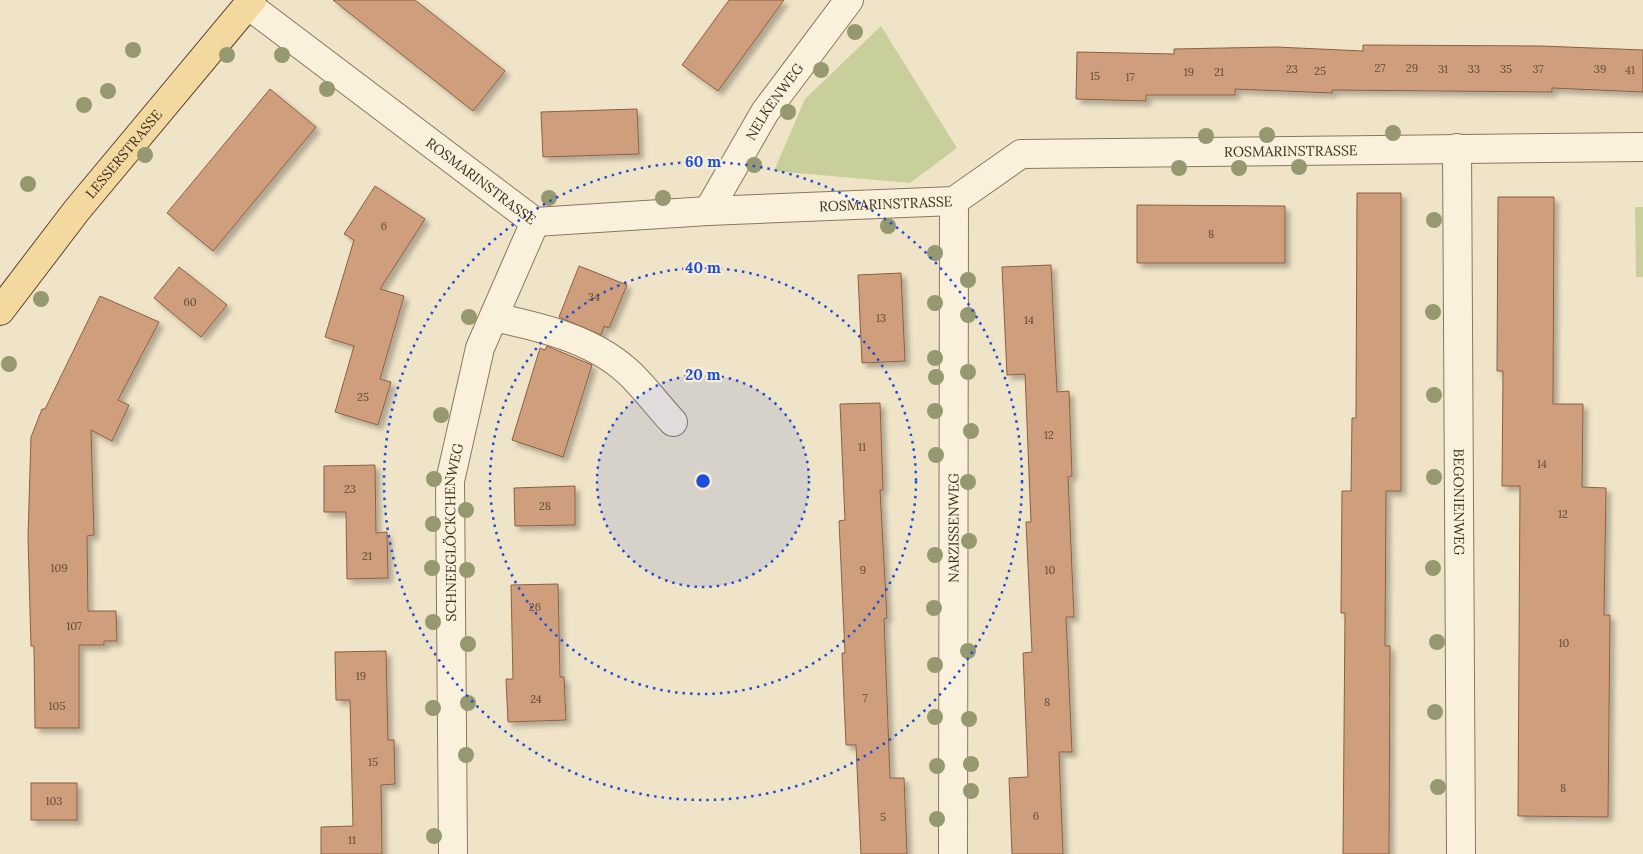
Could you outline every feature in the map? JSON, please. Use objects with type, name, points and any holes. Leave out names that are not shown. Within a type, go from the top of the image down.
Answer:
[{"type":"main road","name":"LESSERSTRASSE","points":[[0,311],[76,210],[250,2]]},
{"type":"street","name":"NELKENWEG","points":[[708,211],[765,112],[849,0]]},
{"type":"street","name":"ROSMARINSTRASSE","points":[[250,2],[535,222],[708,211],[954,201],[1021,154],[1643,147]]},
{"type":"street","name":"BEGONIENWEG","points":[[1457,148],[1461,854]]},
{"type":"street","name":"NARZISSENWEG","points":[[953,854],[954,201]]},
{"type":"street","name":"SCHNEEGLÖCKCHENWEG","points":[[452,854],[450,481],[480,348],[535,222]]},
{"type":"street","points":[[494,317],[539,327],[585,344],[625,369],[673,422]]},
{"type":"green space","points":[[881,26],[957,148],[910,183],[774,171],[805,99]]},
{"type":"green space","points":[[1635,207],[1643,207],[1643,277],[1636,277]]},
{"type":"building","points":[[333,0],[415,0],[505,71],[473,111]]},
{"type":"building","points":[[729,0],[784,0],[718,91],[682,65]]},
{"type":"building","points":[[1363,45],[1541,46],[1643,50],[1643,92],[1552,88],[1552,92],[1332,90],[1332,93],[1235,89],[1235,95],[1146,95],[1146,101],[1076,99],[1077,52],[1174,54],[1174,49],[1276,47],[1363,51]]},
{"type":"building","points":[[270,89],[316,127],[213,251],[167,213]]},
{"type":"building","points":[[637,109],[639,154],[543,157],[541,112]]},
{"type":"building","points":[[375,186],[425,219],[380,289],[404,296],[380,379],[391,382],[378,425],[335,412],[354,346],[325,337],[354,240],[344,234]]},
{"type":"building","points":[[1357,193],[1401,193],[1401,491],[1386,491],[1385,646],[1390,646],[1389,854],[1343,854],[1345,613],[1341,613],[1342,491],[1351,491],[1352,418],[1356,418]]},
{"type":"building","points":[[1498,197],[1554,197],[1553,404],[1583,404],[1582,487],[1606,488],[1604,615],[1610,615],[1608,817],[1518,816],[1520,486],[1502,486],[1503,371],[1497,371]]},
{"type":"building","points":[[1137,205],[1285,206],[1285,263],[1137,263]]},
{"type":"building","points":[[1051,265],[1057,392],[1069,391],[1072,476],[1068,477],[1074,617],[1066,617],[1072,752],[1059,752],[1063,854],[1012,854],[1009,778],[1028,777],[1023,653],[1032,652],[1026,522],[1031,522],[1025,374],[1007,375],[1002,267]]},
{"type":"building","points":[[579,266],[627,285],[609,328],[604,326],[601,335],[559,317]]},
{"type":"building","points":[[179,267],[227,305],[201,337],[154,298]]},
{"type":"building","points":[[901,273],[905,361],[862,363],[858,275]]},
{"type":"building","points":[[100,296],[159,322],[118,400],[129,405],[112,441],[91,430],[94,535],[87,536],[88,611],[116,611],[117,641],[104,641],[104,645],[79,645],[79,728],[35,728],[34,646],[31,646],[28,537],[31,437],[42,409],[45,409]]},
{"type":"building","points":[[547,346],[592,365],[563,457],[512,440],[540,348],[545,350]]},
{"type":"building","points":[[880,403],[883,490],[880,490],[887,618],[884,619],[890,778],[904,778],[907,854],[861,854],[856,745],[846,745],[842,653],[845,653],[839,521],[845,520],[840,404]]},
{"type":"building","points":[[375,465],[376,533],[387,532],[388,578],[347,579],[346,512],[324,512],[324,466]]},
{"type":"building","points":[[575,486],[575,525],[515,526],[514,488]]},
{"type":"building","points":[[558,584],[560,677],[564,677],[566,720],[508,722],[506,679],[513,679],[511,585]]},
{"type":"building","points":[[386,651],[388,740],[394,740],[395,784],[381,785],[382,854],[321,854],[321,827],[353,826],[350,700],[336,700],[335,652]]},
{"type":"building","points":[[31,783],[77,783],[77,820],[31,820]]}]
